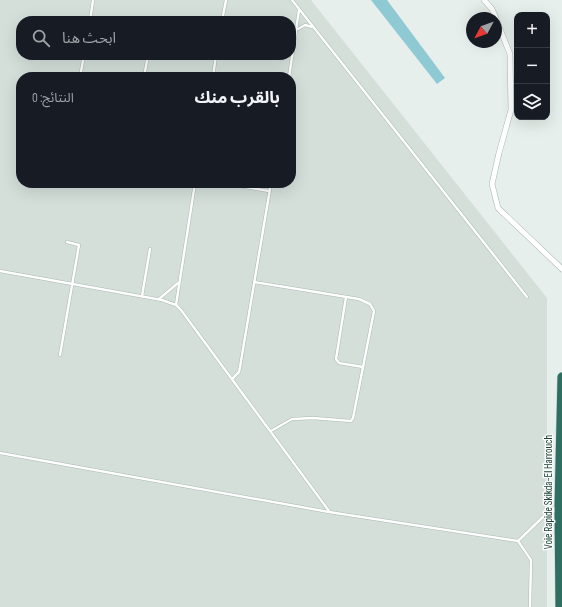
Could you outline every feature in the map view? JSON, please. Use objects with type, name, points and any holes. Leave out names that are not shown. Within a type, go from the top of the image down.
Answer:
[{"type":"highway","name":"Voie Rapide Skikda-El Harrouch","points":[[560,607],[559,507],[562,377]]},
{"type":"street","points":[[484,0],[493,12]]},
{"type":"street","points":[[502,34],[510,54],[511,110],[498,153],[492,184],[496,202],[498,208],[562,269]]},
{"type":"street","points":[[546,514],[559,507]]},
{"type":"lane","points":[[91,16],[93,0]]},
{"type":"lane","points":[[223,16],[226,0]]},
{"type":"lane","points":[[292,0],[527,297]]},
{"type":"lane","points":[[296,40],[299,10]]},
{"type":"lane","points":[[298,29],[305,25],[312,27]]},
{"type":"lane","points":[[81,72],[83,60]]},
{"type":"lane","points":[[145,72],[147,60]]},
{"type":"lane","points":[[214,72],[215,60]]},
{"type":"lane","points":[[290,72],[292,60]]},
{"type":"lane","points":[[176,305],[178,283],[194,188]]},
{"type":"lane","points":[[251,188],[269,191]]},
{"type":"lane","points":[[232,379],[239,372],[240,367],[270,188]]},
{"type":"lane","points":[[60,355],[79,245],[67,242]]},
{"type":"lane","points":[[142,296],[150,249]]},
{"type":"lane","points":[[0,271],[159,299],[176,305],[271,431],[329,512]]},
{"type":"lane","points":[[254,282],[366,301],[373,308],[354,418],[348,423],[313,418],[292,419],[271,431]]},
{"type":"lane","points":[[159,299],[178,283]]},
{"type":"lane","points":[[346,297],[336,359],[340,363],[363,367]]},
{"type":"lane","points":[[0,453],[329,512],[518,541],[531,560],[530,607]]},
{"type":"lane","points":[[518,541],[546,514]]},
{"type":"shaded area","points":[[0,0],[311,0],[547,298],[547,607],[0,607]]},
{"type":"water","points":[[371,0],[387,0],[445,78],[437,84]]}]
